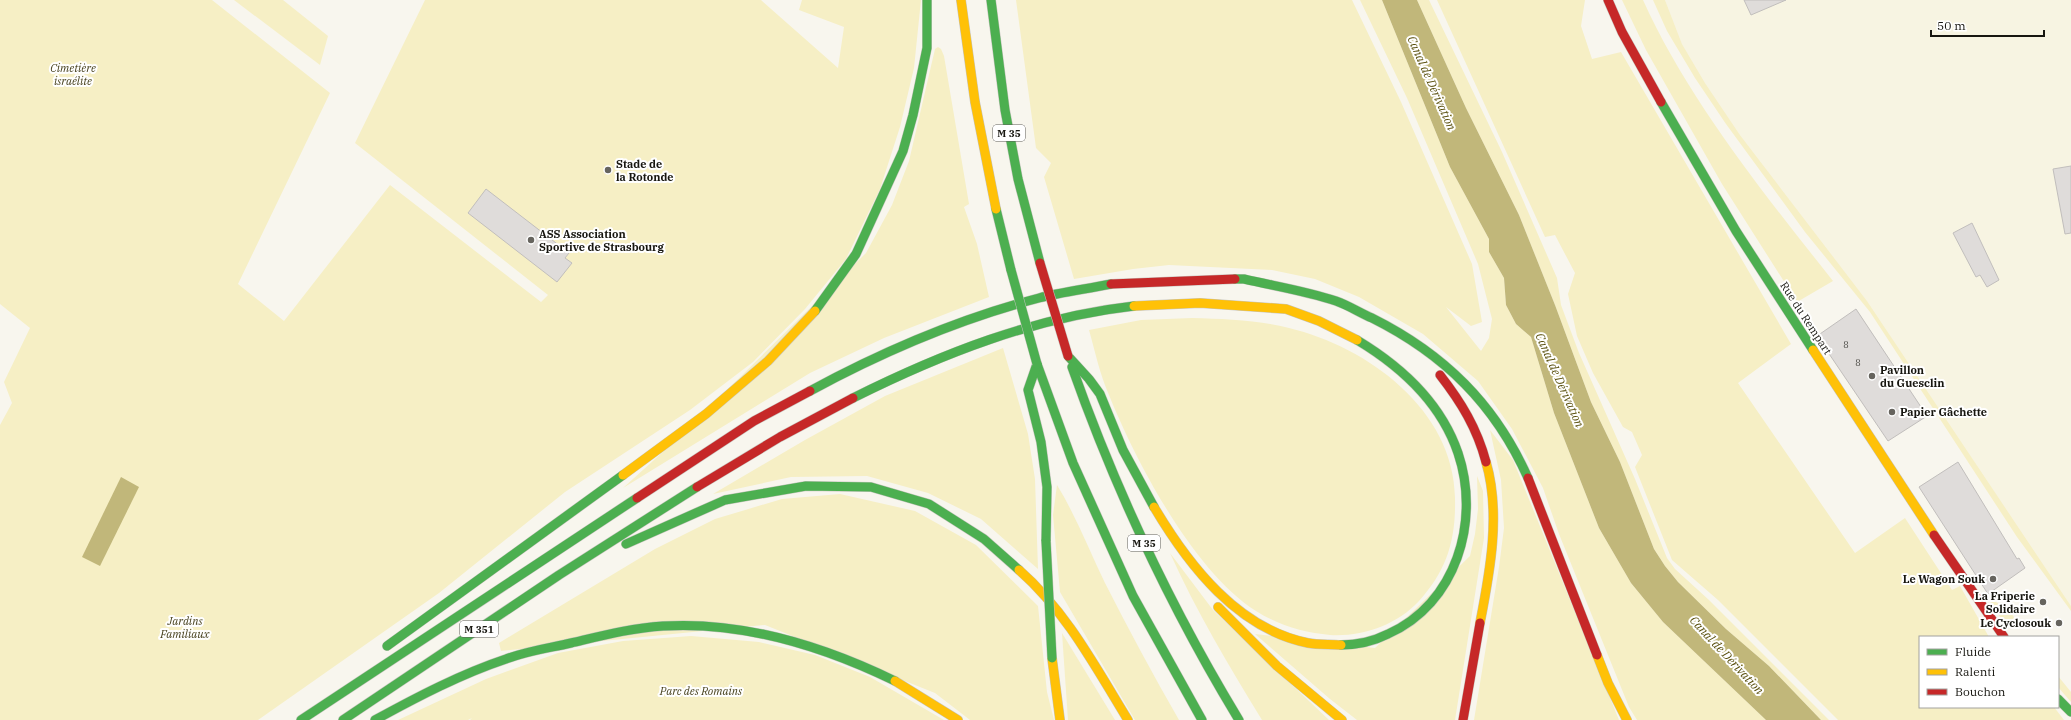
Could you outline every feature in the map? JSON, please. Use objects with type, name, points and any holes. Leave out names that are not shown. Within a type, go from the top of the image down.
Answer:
[{"type":"main road","points":[[382,649],[706,414],[768,361],[816,310],[856,254],[889,184],[902,151],[913,115],[927,48],[927,0]]},
{"type":"main road","name":"M 35","points":[[961,0],[964,34],[976,115],[990,185],[1011,270],[1037,364],[1073,463],[1133,596],[1202,720]]},
{"type":"main road","name":"M 35","points":[[991,0],[1005,110],[1018,179],[1040,263],[1068,356],[1102,450],[1160,578],[1216,683],[1239,720]]},
{"type":"main road","name":"Rue du Rempart","points":[[1608,0],[1622,32],[1649,81],[1732,225],[1910,499],[2003,636]]},
{"type":"main road","points":[[301,720],[754,421],[868,360],[972,319],[1039,298],[1112,284],[1244,280],[1337,301],[1395,330],[1415,345],[1441,361],[1459,377],[1494,418],[1513,448],[1538,500],[1608,682],[1627,720]]},
{"type":"main road","points":[[565,571],[702,482],[877,385],[946,354],[1047,322],[1102,311],[1165,303],[1227,304],[1292,310],[1351,334],[1386,357],[1406,373],[1423,391],[1438,412],[1461,459],[1467,504],[1462,545],[1456,564],[1440,594],[1426,610],[1402,628],[1371,641],[1337,646],[1319,645],[1282,635],[1260,624],[1227,601],[1200,574],[1182,550],[1147,496],[1125,454],[1098,391],[1068,356]]},
{"type":"main road","points":[[1415,345],[1456,396],[1471,419],[1482,443],[1491,482],[1493,509],[1492,543],[1463,720]]},
{"type":"main road","points":[[1037,364],[1028,390],[1042,442],[1046,480],[1046,541],[1052,658],[1060,720]]},
{"type":"main road","points":[[565,571],[724,500],[806,486],[871,487],[929,504],[984,539],[1033,582],[1071,629],[1128,720]]},
{"type":"main road","name":"M 351","points":[[343,720],[565,571]]},
{"type":"main road","points":[[1200,574],[1213,601],[1254,646],[1301,689],[1342,720]]},
{"type":"main road","points":[[375,720],[400,706],[506,659],[621,631],[688,625],[748,631],[792,639],[852,659],[892,678],[934,702],[958,720]]},
{"type":"main road","points":[[326,703],[359,670]]},
{"type":"main road","points":[[2059,700],[2071,712]]},
{"type":"shaded area","points":[[1665,0],[2071,0],[2071,606],[1867,301],[1740,135],[1705,83],[1682,44]]},
{"type":"green space","points":[[0,0],[212,0],[330,93],[238,284],[284,321],[390,185],[541,302],[548,295],[355,143],[425,0],[761,0],[838,68],[844,27],[799,10],[802,0],[921,0],[914,68],[900,127],[880,189],[846,259],[805,309],[753,362],[690,410],[565,492],[439,593],[258,720],[0,720],[0,425],[12,403],[4,382],[30,328],[0,304]]},
{"type":"green space","points":[[234,0],[283,0],[328,36],[320,65]]},
{"type":"green space","points":[[1016,0],[1352,0],[1401,102],[1472,264],[1482,322],[1471,326],[1446,307],[1481,351],[1489,338],[1492,319],[1478,264],[1407,98],[1360,0],[1382,0],[1450,167],[1489,239],[1489,252],[1504,278],[1506,305],[1516,324],[1531,337],[1554,413],[1599,528],[1631,583],[1663,622],[1766,720],[1637,720],[1629,707],[1559,534],[1543,488],[1512,429],[1478,381],[1423,334],[1359,297],[1315,279],[1272,270],[1169,265],[1133,269],[1074,279],[1044,177],[1051,163],[1036,148]]},
{"type":"green space","points":[[1417,0],[1429,0],[1502,152],[1557,278],[1561,305],[1579,353],[1635,479],[1667,558],[1675,569],[1709,600],[1829,720],[1821,720],[1769,666],[1726,629],[1678,582],[1654,549],[1620,462],[1591,402],[1555,305],[1519,215],[1466,108]]},
{"type":"green space","points":[[1437,0],[1585,0],[1581,26],[1592,59],[1621,52],[1791,344],[1738,383],[1855,553],[1905,518],[1952,590],[1960,586],[1988,636],[1919,636],[1919,708],[2055,708],[2064,720],[1838,720],[1718,600],[1672,560],[1635,467],[1642,455],[1632,432],[1623,427],[1593,373],[1577,336],[1568,294],[1575,273],[1555,235],[1545,237]]},
{"type":"green space","points":[[1622,0],[1643,0],[1661,37],[1682,74],[1729,146],[1833,281],[1797,302],[1722,184],[1646,50]]},
{"type":"green space","points":[[1653,0],[1665,0],[1682,44],[1705,83],[1740,135],[1867,301],[2071,606],[2071,611],[2017,537],[1870,312],[1805,232],[1726,124],[1695,78],[1667,31]]},
{"type":"green space","points":[[938,47],[941,49],[944,56],[969,204],[964,207],[977,244],[989,297],[884,338],[810,373],[623,488],[675,441],[866,253],[892,205],[909,161],[935,49]]},
{"type":"green space","points":[[1192,318],[1229,319],[1265,323],[1319,337],[1348,350],[1376,367],[1401,387],[1423,411],[1440,437],[1451,466],[1455,498],[1454,527],[1448,554],[1437,578],[1419,601],[1400,617],[1378,628],[1354,634],[1330,635],[1292,628],[1264,616],[1233,593],[1211,570],[1189,543],[1169,514],[1135,452],[1106,387],[1089,330],[1141,320]]},
{"type":"green space","points":[[1003,348],[1028,434],[1035,479],[1038,569],[981,519],[928,493],[867,476],[791,477],[713,494],[805,440],[885,396]]},
{"type":"green space","points":[[1490,430],[1513,460],[1619,720],[1474,720],[1504,528],[1501,480]]},
{"type":"green space","points":[[1477,476],[1483,491],[1484,538],[1455,720],[1357,720],[1330,699],[1255,634],[1375,648],[1470,556],[1475,534],[1478,509]]},
{"type":"green space","points":[[1057,485],[1114,601],[1179,720],[1135,720],[1060,592],[1053,515]]},
{"type":"green space","points":[[840,494],[915,511],[976,545],[1038,606],[1047,692],[1054,720],[970,720],[935,693],[765,625],[501,651],[499,643],[655,549],[715,519],[782,499]]},
{"type":"green space","points":[[1170,553],[1213,610],[1329,720],[1262,720],[1225,659],[1180,575]]},
{"type":"green space","points":[[1994,601],[2007,608],[2017,621],[2008,628],[1990,603]]},
{"type":"green space","points":[[1062,633],[1115,720],[1068,720]]},
{"type":"green space","name":"Parc des Romains","points":[[691,636],[759,642],[815,655],[870,677],[944,720],[470,720],[472,718],[468,720],[398,720],[486,679],[558,653],[623,641]]},
{"type":"green space","points":[[2059,677],[2071,692],[2071,702],[2059,688]]},
{"type":"water","name":"Canal de Dérivation","points":[[1382,0],[1417,0],[1466,108],[1519,215],[1555,305],[1591,402],[1620,462],[1654,549],[1678,582],[1726,629],[1769,666],[1821,720],[1766,720],[1663,622],[1631,583],[1599,528],[1554,413],[1531,337],[1516,324],[1506,305],[1504,278],[1489,252],[1489,239],[1450,167]]},
{"type":"water","points":[[121,477],[139,487],[100,566],[82,557]]},
{"type":"building","points":[[1744,0],[1786,0],[1751,15]]},
{"type":"building","points":[[2071,166],[2071,233],[2065,234],[2053,169]]},
{"type":"building","points":[[486,189],[569,253],[565,258],[572,263],[557,282],[468,213]]},
{"type":"building","points":[[1972,223],[1999,280],[1987,287],[1980,275],[1976,277],[1953,233]]},
{"type":"building","name":"Pavillon du Guesclin","points":[[1856,309],[1927,416],[1888,441],[1817,336]]},
{"type":"building","points":[[1958,462],[2017,559],[2019,558],[2025,568],[1988,594],[1919,487]]},
{"type":"traffic: fast","points":[[815,311],[856,254],[903,151],[913,115],[927,48],[927,0]]},
{"type":"traffic: fast","points":[[991,0],[1005,110],[1018,179],[1040,263]]},
{"type":"traffic: fast","points":[[1661,102],[1736,231],[1813,350]]},
{"type":"traffic: fast","points":[[996,209],[1011,270]]},
{"type":"traffic: fast","points":[[1011,270],[1037,364]]},
{"type":"traffic: fast","points":[[1235,279],[1244,279],[1313,294],[1336,301],[1398,332],[1422,348],[1465,384],[1483,404],[1515,451],[1528,478]]},
{"type":"traffic: fast","points":[[810,391],[865,363],[950,326],[1009,306],[1048,296],[1111,284]]},
{"type":"traffic: fast","points":[[853,398],[954,352],[1025,328],[1097,311],[1134,306]]},
{"type":"traffic: fast","points":[[1341,645],[1365,642],[1388,634],[1411,620],[1431,603],[1446,581],[1457,558],[1464,532],[1466,506],[1464,479],[1458,453],[1451,435],[1441,418],[1430,402],[1404,374],[1357,340]]},
{"type":"traffic: fast","points":[[1068,356],[1089,379],[1100,394],[1123,450],[1154,507]]},
{"type":"traffic: fast","points":[[1037,364],[1073,463],[1133,596],[1202,720]]},
{"type":"traffic: fast","points":[[1037,364],[1028,390],[1041,442],[1047,487],[1046,541]]},
{"type":"traffic: fast","points":[[1072,367],[1107,459],[1146,548],[1190,635],[1239,720]]},
{"type":"traffic: fast","points":[[387,646],[623,475]]},
{"type":"traffic: fast","points":[[626,544],[725,500],[806,486],[871,487],[929,504],[984,539],[1019,570]]},
{"type":"traffic: fast","points":[[343,720],[559,575],[697,487]]},
{"type":"traffic: fast","points":[[301,720],[637,498]]},
{"type":"traffic: fast","points":[[1046,541],[1052,658]]},
{"type":"traffic: fast","points":[[375,720],[456,679],[514,656],[616,633],[663,626],[693,625],[723,628],[782,638],[840,657],[895,681]]},
{"type":"traffic: fast","points":[[2059,700],[2071,712]]},
{"type":"traffic: slow","points":[[961,0],[975,102],[996,209]]},
{"type":"traffic: slow","points":[[1134,306],[1200,303],[1286,309],[1319,321],[1357,340]]},
{"type":"traffic: slow","points":[[623,475],[706,414],[768,361],[815,311]]},
{"type":"traffic: slow","points":[[1813,350],[1934,535]]},
{"type":"traffic: slow","points":[[1480,623],[1490,563],[1493,522],[1493,502],[1486,462]]},
{"type":"traffic: slow","points":[[1154,507],[1183,551],[1200,572],[1218,592],[1238,609],[1259,624],[1283,636],[1308,643],[1341,645]]},
{"type":"traffic: slow","points":[[1019,570],[1036,586],[1066,622],[1092,660],[1128,720]]},
{"type":"traffic: slow","points":[[1218,607],[1277,666],[1342,720]]},
{"type":"traffic: slow","points":[[1597,655],[1608,683],[1627,720]]},
{"type":"traffic: slow","points":[[1052,658],[1060,720]]},
{"type":"traffic: slow","points":[[895,681],[958,720]]},
{"type":"traffic: jam","points":[[1608,0],[1622,32],[1661,102]]},
{"type":"traffic: jam","points":[[1040,263],[1068,356]]},
{"type":"traffic: jam","points":[[1111,284],[1235,279]]},
{"type":"traffic: jam","points":[[1440,375],[1468,416],[1478,438],[1486,462]]},
{"type":"traffic: jam","points":[[637,498],[754,421],[810,391]]},
{"type":"traffic: jam","points":[[697,487],[780,437],[853,398]]},
{"type":"traffic: jam","points":[[1528,478],[1597,655]]},
{"type":"traffic: jam","points":[[1934,535],[2003,636]]},
{"type":"traffic: jam","points":[[1463,720],[1480,623]]},
{"type":"place","name":"Stade de la Rotonde","points":[[608,170]]},
{"type":"place","name":"ASS Association Sportive de Strasbourg","points":[[531,240]]},
{"type":"place","name":"Pavillon du Guesclin","points":[[1872,376]]},
{"type":"place","name":"Papier Gâchette","points":[[1892,412]]},
{"type":"place","name":"Le Wagon Souk","points":[[1993,579]]},
{"type":"place","name":"La Friperie Solidaire","points":[[2043,602]]},
{"type":"place","name":"Le Cyclosouk","points":[[2059,623]]},
{"type":"park label","name":"Cimetière israélite","points":[[73,74]]},
{"type":"park label","name":"Jardins Familiaux","points":[[185,627]]}]
